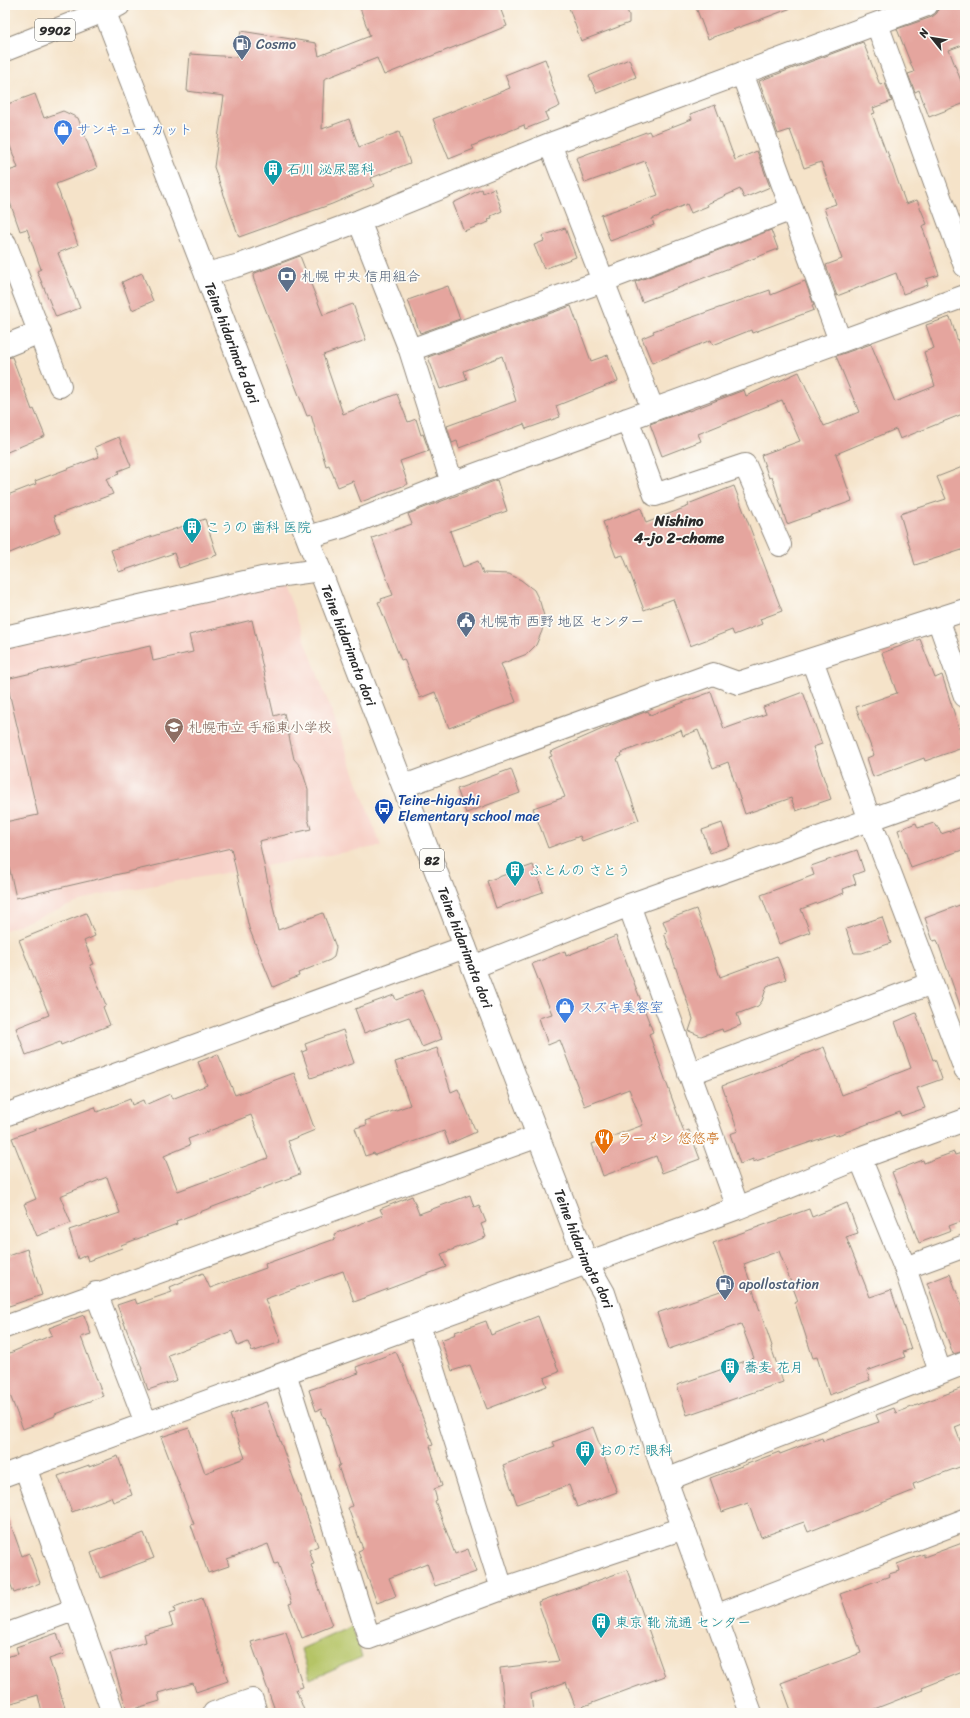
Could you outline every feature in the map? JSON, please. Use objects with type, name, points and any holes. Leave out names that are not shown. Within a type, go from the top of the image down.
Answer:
[{"type":"street","points":[[206,274],[240,265],[359,222],[550,144],[927,5]]},
{"type":"street","name":"9902","points":[[5,50],[109,7]]},
{"type":"street","name":"Teine hidarimata dori","points":[[109,7],[206,274],[587,1263],[604,1293],[666,1480],[751,1713]]},
{"type":"street","points":[[877,24],[965,266]]},
{"type":"street","points":[[742,73],[840,341]]},
{"type":"street","points":[[550,144],[653,410]]},
{"type":"street","points":[[410,350],[604,281],[792,209]]},
{"type":"street","points":[[359,222],[410,350],[452,483]]},
{"type":"street","points":[[5,242],[60,386]]},
{"type":"street","points":[[308,537],[342,527],[452,483],[965,296]]},
{"type":"street","points":[[5,346],[40,332]]},
{"type":"street","points":[[627,419],[655,495],[744,465],[780,545]]},
{"type":"street","points":[[7,630],[262,578],[320,570]]},
{"type":"street","points":[[404,786],[436,773],[713,674],[738,683],[965,610]]},
{"type":"street","points":[[938,619],[965,696]]},
{"type":"street","points":[[812,660],[870,820],[965,1069]]},
{"type":"street","points":[[5,1114],[469,957],[628,906],[965,786]]},
{"type":"street","points":[[628,906],[738,1208]]},
{"type":"street","points":[[689,1074],[932,983]]},
{"type":"street","points":[[5,1475],[738,1208],[860,1158],[965,1120]]},
{"type":"street","points":[[5,1327],[96,1293],[539,1136]]},
{"type":"street","points":[[860,1158],[905,1268],[940,1372]]},
{"type":"street","points":[[905,1268],[965,1246]]},
{"type":"street","points":[[96,1293],[146,1423]]},
{"type":"street","points":[[419,1324],[502,1589]]},
{"type":"street","points":[[666,1480],[965,1363]]},
{"type":"street","points":[[285,1373],[368,1638],[502,1589],[684,1528]]},
{"type":"street","points":[[25,1467],[113,1713]]},
{"type":"street","points":[[716,1616],[965,1520]]},
{"type":"street","points":[[5,1635],[76,1609]]},
{"type":"street","points":[[214,1713],[252,1700],[256,1713]]},
{"type":"shaded area","name":"札幌市立 手稲東小学校","points":[[284,583],[381,846],[97,895],[5,930],[5,642]]},
{"type":"green space","points":[[352,1626],[362,1657],[310,1679],[301,1649]]},
{"type":"building","points":[[359,5],[499,5],[507,26],[384,75],[377,58],[324,79],[322,129],[349,119],[359,147],[399,132],[410,163],[371,178],[374,186],[332,204],[239,237],[214,167],[224,96],[187,91],[190,54],[237,57],[241,31],[316,43],[319,56],[370,36]]},
{"type":"building","points":[[568,5],[625,5],[629,15],[629,23],[581,41]]},
{"type":"building","points":[[695,5],[793,5],[794,7],[708,39]]},
{"type":"building","points":[[939,5],[965,5],[965,44],[949,50],[965,91],[965,103],[929,117],[919,90],[915,92],[908,74],[914,72],[897,29],[932,17],[937,13]]},
{"type":"building","points":[[863,42],[880,85],[885,83],[892,101],[873,108],[875,113],[872,114],[906,204],[917,200],[927,224],[922,226],[939,275],[926,279],[928,285],[903,294],[896,273],[837,296],[826,265],[842,259],[824,208],[836,204],[821,162],[804,168],[790,130],[778,134],[759,81]]},
{"type":"building","points":[[545,59],[552,78],[550,79],[560,106],[545,113],[548,120],[525,129],[524,125],[472,146],[474,149],[449,159],[433,119],[510,88],[505,75]]},
{"type":"building","points":[[629,59],[636,77],[597,93],[589,76]]},
{"type":"building","points":[[35,94],[44,118],[63,111],[78,118],[97,168],[56,184],[78,245],[58,253],[80,308],[56,317],[37,271],[41,269],[27,229],[20,231],[5,188],[5,172],[18,168],[5,132],[5,105]]},
{"type":"building","points":[[715,105],[735,160],[757,151],[770,187],[744,198],[740,189],[691,213],[687,204],[652,219],[654,225],[610,241],[601,215],[658,195],[645,161],[585,183],[576,158],[649,131],[651,135],[692,119],[690,114]]},
{"type":"building","points":[[494,188],[502,211],[491,216],[492,218],[488,219],[489,222],[464,231],[453,203],[482,189],[483,193]]},
{"type":"building","points":[[565,228],[576,257],[544,269],[534,245],[544,241],[542,236]]},
{"type":"building","points":[[771,230],[778,249],[642,302],[635,282]]},
{"type":"building","points":[[300,256],[323,315],[353,304],[366,340],[323,355],[343,414],[397,394],[408,422],[416,419],[421,435],[423,434],[429,451],[400,461],[408,484],[361,502],[353,481],[338,487],[329,465],[326,466],[311,415],[307,416],[253,276],[255,273]]},
{"type":"building","points":[[142,273],[153,301],[132,310],[122,282]]},
{"type":"building","points":[[805,281],[814,305],[812,306],[814,310],[752,333],[751,330],[713,345],[711,340],[652,363],[642,338],[654,333],[653,331],[770,290],[771,295]]},
{"type":"building","points":[[448,286],[460,319],[420,333],[408,300]]},
{"type":"building","points":[[571,306],[591,361],[608,355],[618,381],[556,406],[560,417],[526,429],[524,424],[459,448],[457,441],[452,443],[447,426],[516,401],[502,356],[464,371],[467,380],[440,389],[428,357]]},
{"type":"building","points":[[950,317],[965,363],[965,413],[900,439],[896,429],[836,454],[852,501],[787,524],[772,477],[769,478],[761,455],[800,441],[782,400],[698,434],[701,441],[662,456],[650,424],[744,390],[746,396],[799,372],[824,426],[859,412],[836,356],[871,344],[895,402],[935,386],[924,352],[934,348],[926,325]]},
{"type":"building","points":[[12,357],[32,410],[34,409],[45,436],[5,453],[5,358]]},
{"type":"building","points":[[119,437],[131,466],[118,471],[119,474],[106,479],[113,494],[54,516],[60,532],[5,555],[5,496],[36,484],[35,481],[99,457],[95,447]]},
{"type":"building","points":[[965,466],[965,549],[915,565],[900,514],[946,499],[937,477]]},
{"type":"building","name":"札幌市 西野 地区 センター","points":[[497,480],[507,511],[450,531],[463,567],[478,561],[483,573],[509,574],[521,580],[534,590],[540,602],[544,616],[542,631],[536,645],[527,654],[501,664],[516,702],[449,728],[435,692],[420,698],[404,659],[401,660],[378,602],[382,601],[381,599],[393,595],[372,538],[412,524],[408,514]]},
{"type":"building","points":[[734,486],[782,611],[760,619],[762,624],[734,635],[732,630],[690,646],[673,599],[644,610],[623,555],[616,557],[603,522],[641,508],[646,523],[689,506],[688,504]]},
{"type":"building","points":[[205,519],[217,555],[179,568],[174,553],[119,572],[111,550]]},
{"type":"building","name":"札幌市立 手稲東小学校","points":[[252,620],[274,716],[284,713],[294,759],[301,767],[308,789],[308,819],[311,829],[259,841],[278,930],[323,913],[336,947],[334,957],[330,960],[298,973],[299,976],[273,987],[249,928],[231,848],[16,898],[5,848],[5,822],[38,815],[6,679],[150,646],[153,661],[193,652],[189,635]]},
{"type":"building","points":[[920,639],[935,678],[942,675],[965,747],[925,761],[924,758],[873,777],[867,758],[874,755],[856,707],[897,693],[882,653]]},
{"type":"building","points":[[711,692],[724,729],[766,714],[763,707],[803,692],[822,744],[813,747],[831,799],[796,811],[791,798],[745,814],[728,762],[713,768],[698,730],[683,736],[681,730],[621,753],[622,756],[617,759],[639,820],[582,841],[580,836],[548,848],[533,808],[565,797],[549,757],[552,756],[550,752],[623,720],[648,711],[650,715]]},
{"type":"building","points":[[511,769],[520,793],[466,813],[457,789]]},
{"type":"building","points":[[722,823],[730,846],[710,853],[702,830]]},
{"type":"building","points":[[916,823],[918,828],[934,823],[936,827],[938,827],[941,834],[965,826],[965,849],[911,868],[898,830]]},
{"type":"building","points":[[857,850],[864,871],[853,875],[856,884],[843,889],[844,893],[801,909],[810,932],[779,944],[761,895],[814,875],[811,866]]},
{"type":"building","name":"ふとんの さとう","points":[[533,865],[543,892],[496,908],[487,881]]},
{"type":"building","points":[[965,903],[965,1010],[962,1011],[937,940],[933,941],[925,918]]},
{"type":"building","points":[[696,909],[720,977],[777,956],[786,979],[767,986],[762,1001],[758,1006],[737,1014],[741,1025],[723,1032],[722,1029],[701,1036],[689,1031],[693,1019],[664,933],[667,932],[663,921]]},
{"type":"building","points":[[86,913],[95,936],[84,941],[94,964],[90,965],[106,1005],[103,1007],[110,1025],[61,1045],[60,1042],[26,1055],[16,1028],[49,1015],[19,940]]},
{"type":"building","points":[[882,917],[891,943],[862,953],[854,953],[846,929]]},
{"type":"building","points":[[616,936],[653,1032],[649,1034],[684,1132],[689,1130],[700,1159],[662,1173],[656,1156],[603,1176],[592,1144],[643,1125],[629,1089],[585,1106],[560,1040],[548,1045],[539,1018],[552,1014],[532,964],[565,951],[566,956]]},
{"type":"building","points":[[422,990],[442,1039],[422,1047],[409,1017],[364,1033],[355,1009],[394,995],[396,1000]]},
{"type":"building","points":[[916,1013],[933,1060],[935,1059],[942,1079],[917,1088],[925,1108],[901,1116],[900,1112],[835,1136],[834,1134],[753,1162],[753,1159],[740,1164],[730,1134],[738,1131],[722,1086],[824,1047],[842,1095],[911,1068],[895,1022]]},
{"type":"building","points":[[343,1030],[354,1063],[311,1078],[302,1052],[307,1050],[305,1044]]},
{"type":"building","points":[[437,1048],[451,1092],[458,1089],[476,1132],[449,1144],[444,1131],[375,1155],[374,1153],[365,1156],[355,1128],[367,1125],[365,1121],[410,1105],[395,1062]]},
{"type":"building","points":[[218,1054],[235,1095],[294,1073],[315,1130],[288,1141],[300,1174],[176,1221],[177,1224],[121,1245],[122,1248],[88,1261],[86,1255],[78,1259],[69,1230],[120,1213],[107,1177],[60,1196],[71,1223],[37,1236],[24,1204],[36,1199],[12,1138],[95,1107],[97,1112],[130,1099],[132,1105],[143,1100],[145,1105],[170,1094],[172,1099],[207,1085],[198,1062]],"holes":[[[251,1115],[268,1158],[178,1191],[164,1156],[190,1145],[188,1139]]]},
{"type":"building","points":[[954,1152],[955,1155],[965,1152],[965,1220],[949,1226],[951,1231],[919,1243],[892,1172],[923,1160],[924,1163]]},
{"type":"building","points":[[470,1195],[474,1207],[479,1205],[486,1222],[481,1224],[486,1237],[441,1254],[446,1267],[354,1302],[343,1271],[265,1299],[281,1342],[252,1352],[248,1342],[238,1346],[232,1331],[168,1355],[177,1380],[148,1390],[142,1369],[117,1305],[135,1299],[137,1304],[172,1292],[170,1287],[203,1273],[210,1288],[266,1268],[265,1264],[335,1239],[334,1234],[383,1215],[380,1209],[412,1196],[419,1214]]},
{"type":"building","points":[[847,1203],[858,1233],[846,1237],[870,1297],[891,1290],[911,1349],[903,1352],[905,1357],[867,1371],[870,1380],[829,1395],[817,1357],[813,1358],[795,1303],[798,1301],[779,1251],[744,1264],[783,1382],[687,1415],[677,1385],[754,1358],[741,1324],[669,1349],[657,1313],[729,1288],[713,1243],[809,1209],[812,1217]]},
{"type":"building","points":[[27,1249],[42,1295],[9,1306],[5,1295],[5,1257]]},
{"type":"building","points":[[950,1274],[965,1315],[965,1351],[953,1354],[927,1283]]},
{"type":"building","points":[[84,1315],[91,1334],[81,1337],[103,1396],[55,1414],[55,1416],[23,1429],[5,1382],[5,1355],[52,1335],[49,1328]]},
{"type":"building","points":[[538,1316],[559,1372],[544,1378],[547,1386],[487,1409],[470,1365],[452,1371],[441,1340],[456,1334],[455,1332],[486,1321],[491,1335]]},
{"type":"building","points":[[396,1352],[402,1363],[433,1445],[430,1446],[442,1486],[434,1489],[437,1500],[435,1501],[455,1554],[468,1549],[476,1572],[435,1586],[427,1563],[389,1578],[396,1596],[377,1603],[358,1551],[363,1549],[348,1508],[352,1506],[338,1466],[340,1465],[325,1417],[324,1418],[321,1409],[316,1411],[309,1390],[359,1373],[356,1367]]},
{"type":"building","points":[[965,1387],[965,1423],[955,1427],[965,1454],[965,1465],[913,1484],[915,1490],[808,1532],[804,1522],[761,1537],[748,1503],[722,1512],[710,1478],[779,1452],[780,1454],[822,1438],[823,1441],[879,1422],[876,1415],[894,1408],[896,1413]]},
{"type":"building","points":[[266,1402],[318,1546],[309,1550],[314,1564],[311,1565],[332,1626],[302,1638],[289,1604],[292,1603],[278,1563],[275,1564],[268,1544],[227,1559],[229,1566],[208,1573],[191,1525],[194,1524],[161,1437],[189,1428],[205,1473],[245,1458],[230,1415]]},
{"type":"building","points":[[593,1427],[617,1492],[577,1507],[569,1485],[517,1504],[503,1465],[555,1446],[553,1442]]},
{"type":"building","points":[[118,1456],[132,1495],[113,1502],[111,1497],[72,1512],[58,1476],[89,1465],[89,1467]]},
{"type":"building","points":[[5,1517],[8,1517],[22,1556],[29,1553],[40,1583],[14,1593],[5,1570]]},
{"type":"building","points":[[144,1533],[154,1558],[100,1578],[91,1553]]},
{"type":"building","points":[[965,1542],[965,1671],[922,1688],[923,1690],[864,1713],[792,1713],[781,1683],[861,1653],[840,1594],[890,1576],[889,1574],[899,1571],[897,1564],[924,1554],[924,1557]]},
{"type":"building","name":"東京 靴 流通 センター","points":[[627,1570],[665,1676],[576,1709],[566,1682],[531,1694],[533,1713],[505,1713],[500,1668],[559,1661],[538,1602]]},
{"type":"building","points":[[202,1598],[228,1681],[196,1692],[193,1683],[158,1693],[160,1701],[127,1711],[110,1653],[146,1642],[144,1634],[173,1626],[169,1614],[175,1612],[174,1608]]},
{"type":"building","points":[[286,1632],[303,1687],[296,1689],[305,1713],[276,1713],[251,1642]]},
{"type":"building","points":[[57,1633],[64,1654],[49,1659],[67,1713],[42,1713],[38,1695],[5,1705],[5,1657],[18,1654],[16,1647]]},
{"type":"place","name":"Cosmo","points":[[242,61]]},
{"type":"place","name":"サンキュー カット","points":[[63,146]]},
{"type":"place","name":"石川 泌尿器科","points":[[273,186]]},
{"type":"place","name":"札幌 中央 信用組合","points":[[287,293]]},
{"type":"place","name":"こうの 歯科 医院","points":[[192,544]]},
{"type":"place","name":"札幌市 西野 地区 センター","points":[[466,638]]},
{"type":"place","name":"札幌市立 手稲東小学校","points":[[174,744]]},
{"type":"place","name":"Teine-higashi Elementary school mae","points":[[384,825]]},
{"type":"place","name":"ふとんの さとう","points":[[515,887]]},
{"type":"place","name":"スズキ美容室","points":[[565,1024]]},
{"type":"place","name":"ラーメン 悠悠亭","points":[[604,1155]]},
{"type":"place","name":"apollostation","points":[[725,1301]]},
{"type":"place","name":"蕎麦 花月","points":[[730,1384]]},
{"type":"place","name":"おのだ 眼科","points":[[585,1467]]},
{"type":"place","name":"東京 靴 流通 センター","points":[[601,1639]]},
{"type":"district","name":"Nishino 4-jo 2-chome","points":[[679,530]]}]
